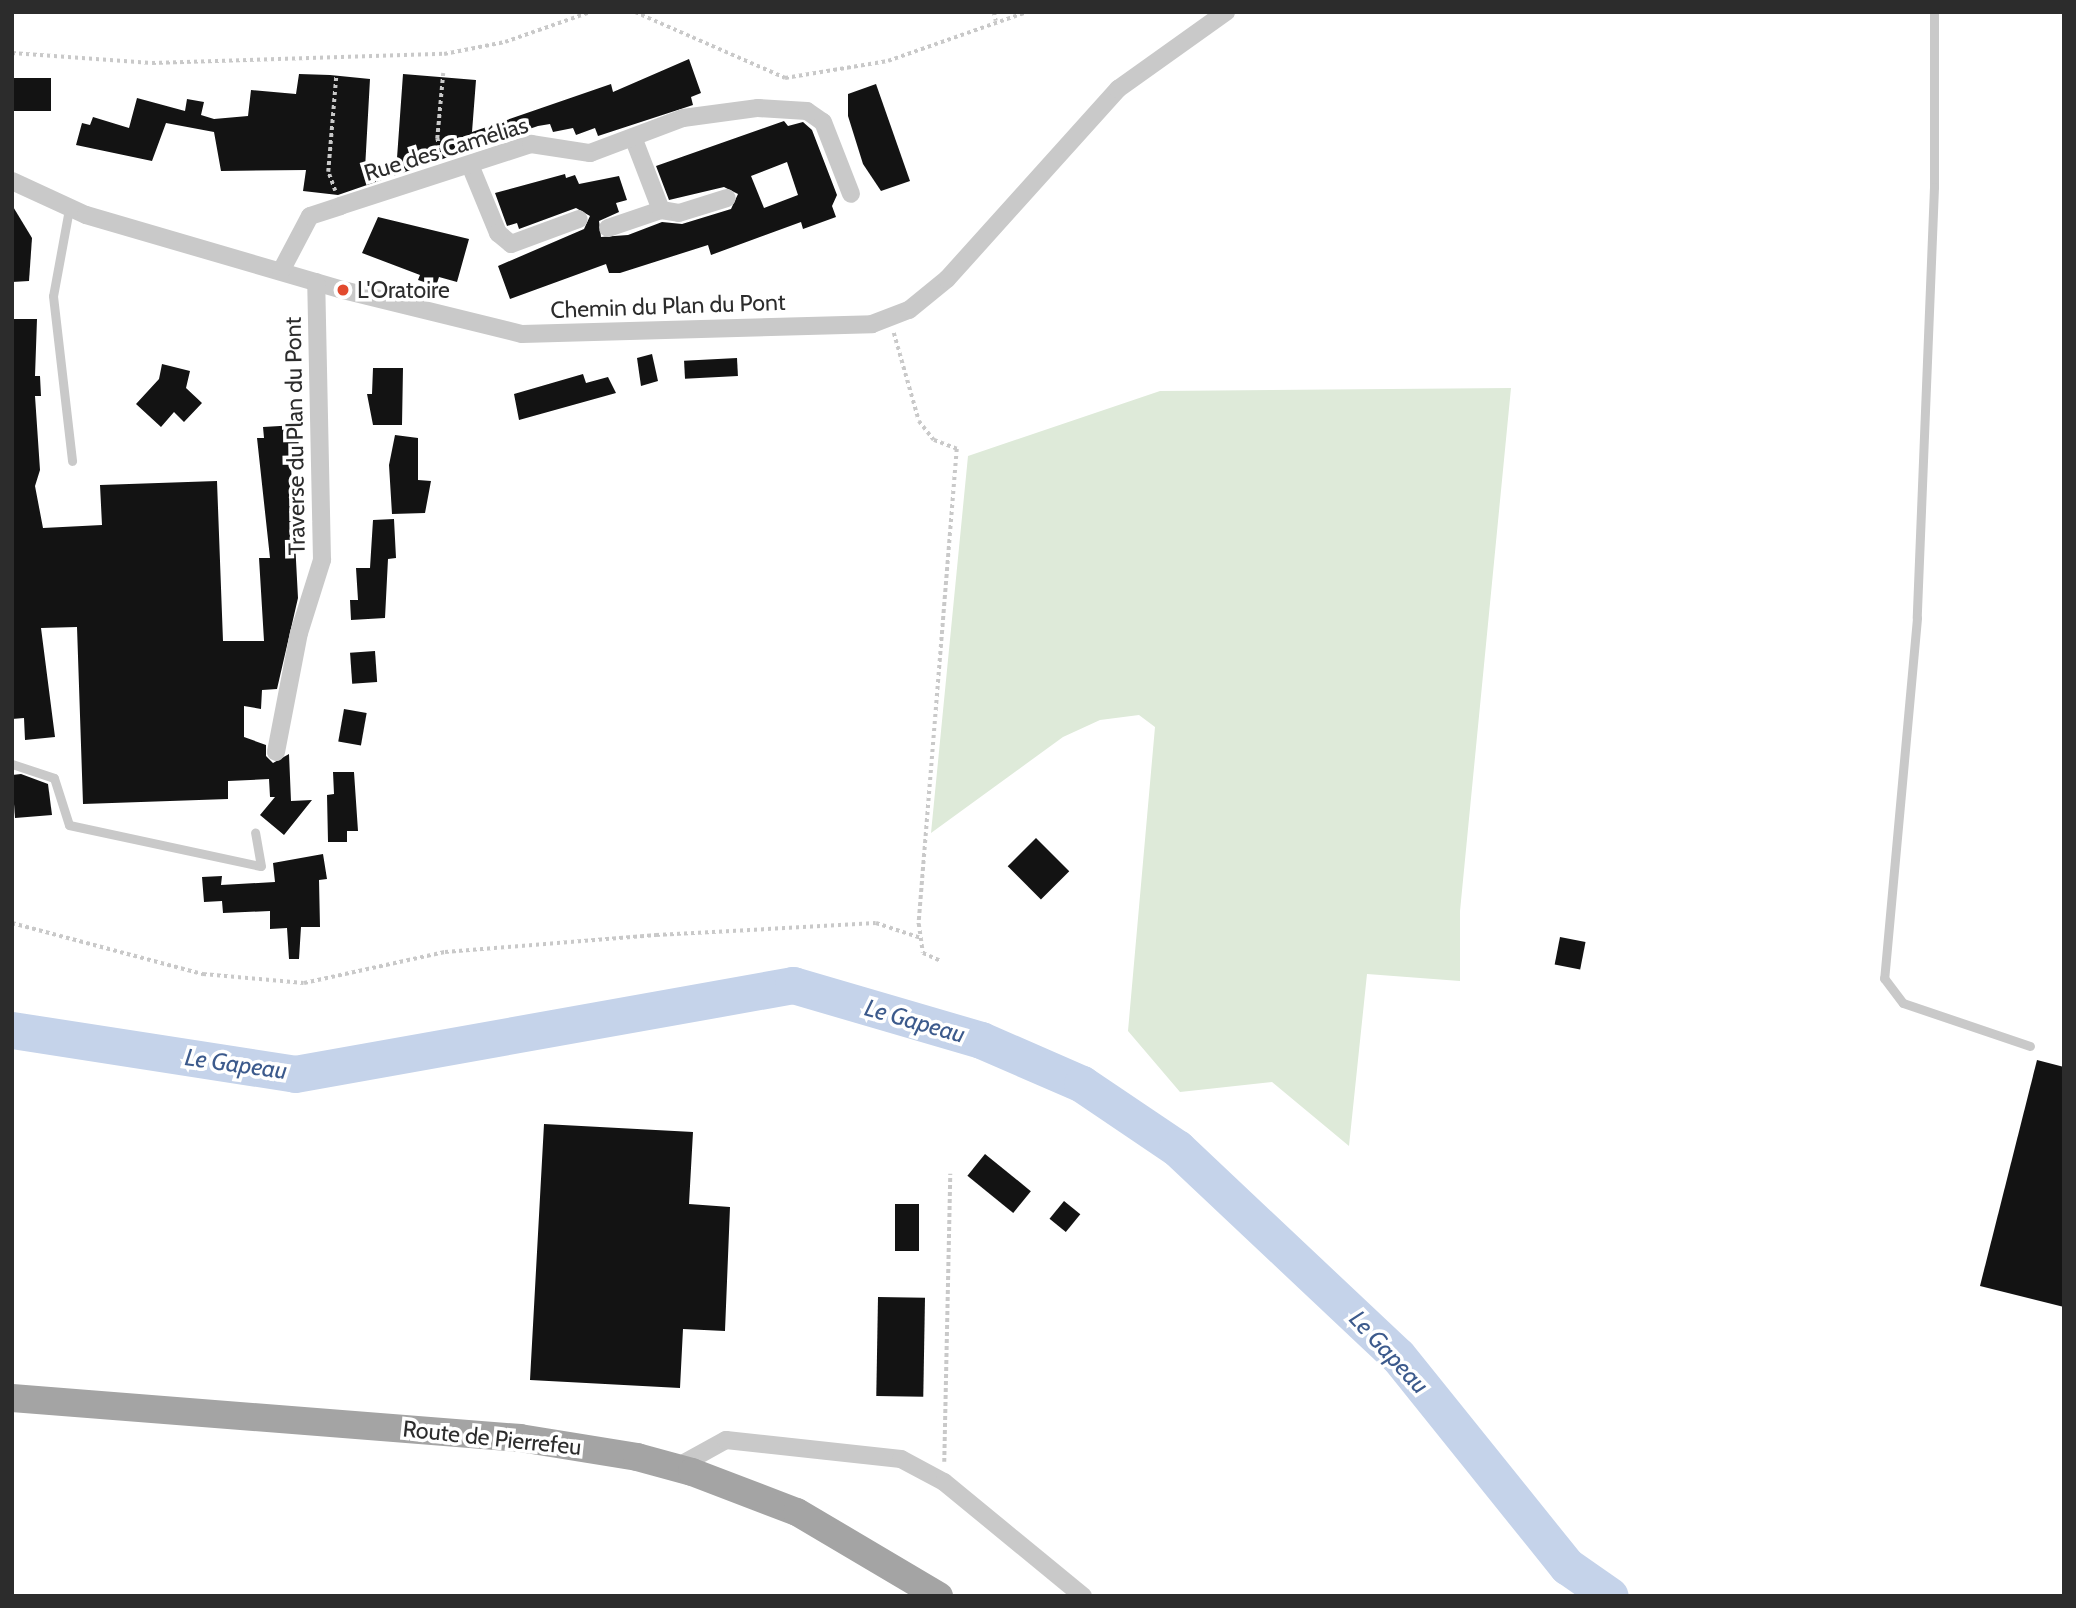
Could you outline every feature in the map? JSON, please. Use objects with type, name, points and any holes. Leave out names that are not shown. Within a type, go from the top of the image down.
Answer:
[{"type":"main road","name":"Route de Pierrefeu","points":[[12,1398],[520,1438],[677,1467],[797,1512],[939,1596]]},
{"type":"street","name":"Chemin du Plan du Pont","points":[[12,181],[69,209],[316,282],[522,334],[872,324],[909,310],[947,279],[1118,89],[1226,12]]},
{"type":"street","name":"Rue des Camélias","points":[[281,271],[310,216],[531,144],[590,153],[683,118],[758,108],[807,111],[823,122],[850,194]]},
{"type":"street","points":[[633,137],[661,211]]},
{"type":"street","points":[[470,165],[498,233],[510,244],[579,219]]},
{"type":"street","points":[[608,228],[661,211],[679,213],[727,198]]},
{"type":"street","name":"Traverse du Plan du Pont","points":[[276,752],[299,633],[323,560],[316,282]]},
{"type":"street","points":[[677,1467],[726,1440],[901,1459],[944,1482],[1083,1596]]},
{"type":"lane","points":[[1934,12],[1934,187],[1917,618],[1884,978],[1903,1003],[2030,1046]]},
{"type":"lane","points":[[69,209],[53,296],[72,461]]},
{"type":"lane","points":[[12,764],[54,778],[69,825],[261,866],[255,833]]},
{"type":"path","points":[[12,53],[152,63],[444,54],[505,42],[590,12]]},
{"type":"path","points":[[635,12],[785,78],[888,61],[1027,12]]},
{"type":"path","points":[[994,12],[996,21]]},
{"type":"path","points":[[436,139],[443,73]]},
{"type":"path","points":[[328,172],[336,76]]},
{"type":"path","points":[[890,318],[919,421],[934,440],[957,449],[921,938],[923,953],[940,961]]},
{"type":"path","points":[[12,923],[203,974],[304,983],[445,952],[656,935],[876,923],[921,938]]},
{"type":"path","points":[[944,1482],[950,1174]]},
{"type":"green space","points":[[1511,388],[1460,911],[1460,981],[1367,974],[1349,1146],[1272,1082],[1180,1092],[1128,1031],[1155,727],[1139,715],[1100,720],[1063,737],[931,833],[968,456],[1160,391]]},
{"type":"building","points":[[689,59],[701,93],[691,97],[693,105],[598,136],[595,128],[576,135],[573,128],[553,132],[550,124],[538,126],[338,195],[303,191],[306,170],[221,171],[214,132],[166,123],[152,161],[76,145],[82,123],[90,125],[93,117],[129,128],[137,98],[185,111],[187,99],[204,102],[201,115],[214,119],[248,116],[251,90],[296,94],[299,74],[330,75],[370,79],[365,169],[397,158],[403,74],[476,80],[472,132],[611,84],[613,92]]},
{"type":"building","points":[[12,78],[51,78],[51,111],[12,111]]},
{"type":"building","points":[[876,84],[910,181],[881,191],[863,164],[848,116],[848,94]]},
{"type":"building","points":[[784,121],[788,126],[803,122],[812,130],[837,195],[832,206],[836,217],[803,229],[801,222],[711,255],[708,245],[620,273],[609,273],[606,264],[510,299],[498,266],[584,229],[590,216],[576,208],[519,229],[517,223],[507,226],[495,193],[565,174],[566,178],[575,175],[579,184],[619,176],[627,200],[616,203],[619,212],[599,221],[601,237],[628,235],[662,222],[682,224],[731,209],[738,194],[724,187],[669,200],[656,166]],"holes":[[[787,162],[798,195],[764,208],[751,176]]]},
{"type":"building","points":[[12,205],[32,238],[29,281],[12,282]]},
{"type":"building","points":[[378,217],[469,239],[457,282],[439,277],[436,286],[418,280],[420,275],[362,253]]},
{"type":"building","points":[[13,319],[37,319],[35,376],[40,376],[41,396],[35,396],[40,470],[35,486],[43,528],[102,525],[100,485],[217,481],[223,641],[264,641],[259,558],[270,558],[257,438],[264,438],[263,427],[297,425],[299,447],[290,447],[298,598],[277,689],[262,690],[261,709],[244,706],[244,737],[266,745],[266,756],[273,763],[289,754],[291,801],[312,800],[284,835],[260,815],[275,797],[270,797],[269,779],[228,781],[228,799],[83,804],[77,627],[41,628],[55,737],[25,740],[24,718],[12,719]]},
{"type":"building","points":[[652,354],[658,381],[641,386],[637,358]]},
{"type":"building","points":[[737,358],[738,376],[685,379],[684,361]]},
{"type":"building","points":[[162,364],[190,371],[186,388],[202,403],[184,422],[174,412],[161,427],[136,404],[159,379]]},
{"type":"building","points":[[373,368],[403,368],[402,425],[373,425],[367,394],[372,394]]},
{"type":"building","points":[[583,374],[586,383],[608,377],[616,393],[519,420],[514,394]]},
{"type":"building","points":[[395,435],[418,438],[418,480],[431,481],[425,513],[392,514],[389,465]]},
{"type":"building","points":[[394,519],[396,558],[388,559],[385,618],[351,620],[350,600],[358,600],[356,568],[370,568],[373,520]]},
{"type":"building","points":[[375,651],[377,682],[352,684],[350,653]]},
{"type":"building","points":[[344,709],[367,713],[361,745],[338,741]]},
{"type":"building","points":[[333,772],[354,772],[358,831],[347,831],[347,842],[328,842],[327,795],[334,794]]},
{"type":"building","points":[[21,774],[48,784],[52,815],[15,818],[12,775]]},
{"type":"building","points":[[1036,838],[1069,871],[1041,900],[1008,866]]},
{"type":"building","points":[[323,854],[327,879],[319,880],[320,927],[301,927],[299,959],[289,959],[287,928],[270,929],[270,911],[223,913],[222,901],[204,902],[202,877],[222,876],[221,885],[275,882],[273,863]]},
{"type":"building","points":[[1560,937],[1586,942],[1580,969],[1555,964]]},
{"type":"building","points":[[2037,1060],[2064,1067],[2064,1307],[1980,1286]]},
{"type":"building","points":[[544,1124],[693,1132],[689,1204],[730,1207],[725,1331],[683,1329],[680,1388],[530,1380]]},
{"type":"building","points":[[985,1154],[1031,1191],[1013,1213],[967,1176]]},
{"type":"building","points":[[1064,1201],[1080,1214],[1066,1232],[1050,1219]]},
{"type":"building","points":[[895,1204],[919,1204],[919,1251],[895,1251]]},
{"type":"building","points":[[878,1297],[925,1298],[923,1397],[876,1396]]},
{"type":"waterway","name":"Le Gapeau","points":[[12,1030],[295,1074],[793,985],[981,1040],[1082,1084],[1177,1148],[1398,1356],[1567,1566],[1610,1596]]},
{"type":"place","name":"L'Oratoire","points":[[343,290]]}]
